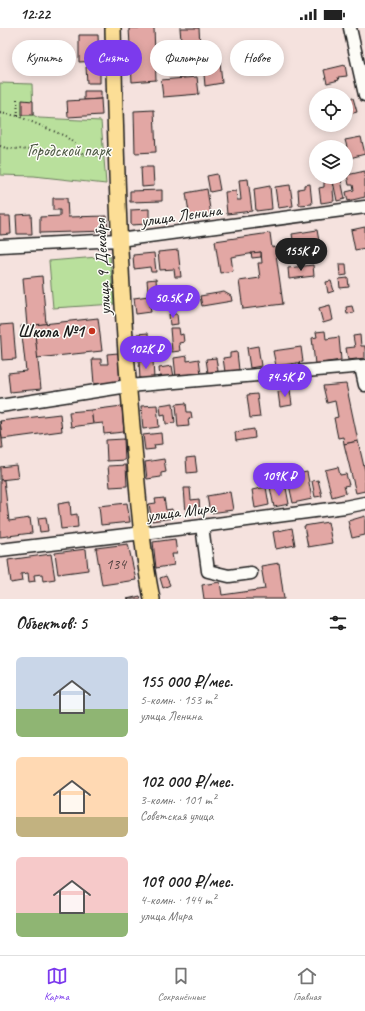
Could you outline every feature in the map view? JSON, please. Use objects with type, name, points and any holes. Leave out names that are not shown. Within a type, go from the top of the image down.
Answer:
[{"type":"main road","name":"улица 9 Декабря","points":[[114,28],[119,240],[128,386],[142,533],[152,599]]},
{"type":"street","points":[[350,28],[365,95]]},
{"type":"street","name":"улица Ленина","points":[[0,246],[119,240],[365,207]]},
{"type":"street","points":[[0,406],[128,386],[363,367],[365,385]]},
{"type":"street","name":"улица Мира","points":[[0,550],[202,526],[346,507],[365,502]]},
{"type":"street","points":[[202,526],[208,571],[229,576],[251,573]]},
{"type":"path","points":[[17,99],[18,116]]},
{"type":"path","points":[[0,113],[18,116],[65,136],[75,144],[83,154]]},
{"type":"path","points":[[0,146],[6,148],[108,156]]},
{"type":"green space","name":"Городской парк","points":[[0,83],[32,84],[33,115],[39,118],[101,121],[106,184],[34,176],[0,175]]},
{"type":"green space","points":[[110,256],[114,304],[53,308],[49,261]]},
{"type":"building","points":[[129,28],[154,28],[154,40],[150,40],[150,76],[156,76],[156,80],[132,82],[132,76],[142,76],[142,40],[130,40]]},
{"type":"building","points":[[180,28],[199,28],[200,40],[181,40]]},
{"type":"building","points":[[79,35],[98,35],[98,40],[84,40],[84,62],[79,62]]},
{"type":"building","points":[[345,65],[347,76],[338,77],[339,80],[327,83],[324,70]]},
{"type":"building","points":[[87,76],[100,76],[100,83],[87,83]]},
{"type":"building","points":[[204,76],[221,76],[222,83],[205,86]]},
{"type":"building","points":[[197,77],[199,94],[163,97],[161,80]]},
{"type":"building","points":[[84,91],[101,91],[101,99],[84,100]]},
{"type":"building","points":[[353,98],[357,112],[353,113]]},
{"type":"building","points":[[101,99],[102,115],[68,117],[67,101]]},
{"type":"building","points":[[22,100],[33,101],[33,115],[22,115]]},
{"type":"building","points":[[154,110],[156,152],[135,153],[134,111]]},
{"type":"building","points":[[361,137],[365,154],[353,157],[353,140],[345,140]]},
{"type":"building","points":[[141,167],[153,167],[154,186],[142,187]]},
{"type":"building","points":[[365,171],[365,197],[348,201],[346,192],[354,190],[353,185],[349,184],[353,184],[353,174]]},
{"type":"building","points":[[217,174],[220,190],[210,192],[207,176]]},
{"type":"building","points":[[248,179],[252,211],[227,214],[225,192],[236,191],[237,200],[241,200],[239,180]]},
{"type":"building","points":[[310,184],[312,204],[299,205],[298,189],[304,188],[304,185]]},
{"type":"building","points":[[324,184],[332,184],[334,201],[321,203],[319,188],[324,187]]},
{"type":"building","points":[[334,184],[342,184],[345,199],[337,201]]},
{"type":"building","points":[[290,185],[293,206],[278,208],[275,187]]},
{"type":"building","points":[[270,186],[272,209],[256,211],[254,189]]},
{"type":"building","points":[[207,189],[211,216],[190,219],[186,193]]},
{"type":"building","points":[[162,190],[162,201],[130,202],[130,191]]},
{"type":"building","points":[[53,198],[67,198],[68,217],[107,216],[108,231],[40,233],[40,217],[60,216],[60,210],[53,210]]},
{"type":"building","points":[[149,209],[149,224],[131,225],[131,210]]},
{"type":"building","points":[[31,214],[32,234],[17,234],[16,215]]},
{"type":"building","points":[[0,216],[10,216],[11,234],[0,235]]},
{"type":"building","points":[[365,227],[365,248],[355,250],[351,230]]},
{"type":"building","points":[[317,230],[321,252],[315,254],[314,248],[305,249],[306,255],[296,257],[292,234]]},
{"type":"building","points":[[270,233],[272,248],[275,247],[283,304],[243,309],[239,281],[260,278],[258,263],[262,263],[261,252],[231,257],[233,271],[220,273],[215,241]]},
{"type":"building","points":[[178,250],[181,277],[175,277],[174,269],[160,270],[158,252]]},
{"type":"building","points":[[261,252],[261,257],[252,258],[251,253]]},
{"type":"building","points":[[154,253],[156,272],[151,272],[150,267],[134,269],[133,255]]},
{"type":"building","points":[[339,264],[346,264],[347,275],[340,276]]},
{"type":"building","points":[[313,265],[314,276],[289,279],[288,268]]},
{"type":"building","points":[[42,276],[46,324],[27,326],[23,278]]},
{"type":"building","points":[[348,278],[349,287],[340,288],[339,279]]},
{"type":"building","points":[[156,279],[157,291],[148,292],[147,280]]},
{"type":"building","points":[[331,281],[334,291],[328,293],[326,282]]},
{"type":"building","points":[[224,292],[231,296],[232,301],[202,306],[200,296]]},
{"type":"building","points":[[163,294],[164,303],[150,305],[151,312],[136,314],[134,298]]},
{"type":"building","points":[[330,305],[333,320],[323,323],[319,308]]},
{"type":"building","points":[[352,306],[354,313],[347,314],[346,307]]},
{"type":"building","points":[[169,314],[177,314],[178,324],[170,325]]},
{"type":"building","points":[[98,318],[102,351],[37,358],[34,325]]},
{"type":"building","points":[[13,324],[16,359],[2,360],[0,325]]},
{"type":"building","points":[[34,325],[41,389],[10,392],[8,373],[26,371],[21,326]]},
{"type":"building","points":[[170,328],[179,328],[180,335],[183,334],[184,342],[179,343],[180,351],[172,352]]},
{"type":"building","points":[[325,331],[326,339],[339,337],[341,360],[315,364],[312,338],[317,337],[316,332]]},
{"type":"building","points":[[148,333],[149,349],[138,350],[137,334]]},
{"type":"building","points":[[360,335],[361,346],[365,346],[365,358],[348,360],[346,348],[355,347],[353,336]]},
{"type":"building","points":[[258,346],[261,366],[250,368],[247,348]]},
{"type":"building","points":[[301,347],[303,362],[276,366],[273,351]]},
{"type":"building","points":[[237,352],[239,370],[225,372],[223,358],[230,357],[230,353]]},
{"type":"building","points":[[118,353],[120,382],[94,384],[92,359],[101,359],[101,364],[108,364],[107,354]]},
{"type":"building","points":[[187,356],[187,361],[199,359],[201,374],[176,377],[174,358]]},
{"type":"building","points":[[216,358],[218,371],[208,373],[206,359]]},
{"type":"building","points":[[153,360],[154,379],[140,380],[139,361]]},
{"type":"building","points":[[172,366],[174,377],[160,379],[159,368]]},
{"type":"building","points":[[346,384],[358,441],[344,444],[343,437],[338,438],[334,418],[338,417],[335,401],[327,403],[323,386]]},
{"type":"building","points":[[290,390],[292,405],[280,407],[278,392]]},
{"type":"building","points":[[257,394],[260,417],[250,418],[247,395]]},
{"type":"building","points":[[173,403],[175,423],[166,424],[165,414],[161,415],[160,405]]},
{"type":"building","points":[[186,403],[187,412],[191,412],[192,418],[188,419],[189,426],[178,427],[176,404]]},
{"type":"building","points":[[157,405],[159,427],[143,429],[141,406]]},
{"type":"building","points":[[122,406],[124,432],[104,434],[103,423],[93,424],[91,410]]},
{"type":"building","points":[[91,410],[93,424],[71,427],[69,412]]},
{"type":"building","points":[[60,414],[62,431],[2,439],[0,421]]},
{"type":"building","points":[[0,421],[3,448],[0,448]]},
{"type":"building","points":[[254,429],[255,438],[236,441],[235,432]]},
{"type":"building","points":[[161,433],[162,444],[154,445],[155,449],[145,450],[143,435]]},
{"type":"building","points":[[124,439],[125,460],[107,461],[106,440]]},
{"type":"building","points":[[358,441],[365,471],[365,491],[356,493],[344,444]]},
{"type":"building","points":[[195,457],[197,472],[187,473],[186,458]]},
{"type":"building","points":[[164,459],[166,472],[161,473],[161,477],[147,479],[145,462]]},
{"type":"building","points":[[16,465],[18,478],[0,480],[0,467]]},
{"type":"building","points":[[126,465],[127,486],[110,487],[108,466]]},
{"type":"building","points":[[338,467],[340,475],[346,474],[349,485],[344,486],[346,493],[332,497],[325,470]]},
{"type":"building","points":[[307,472],[312,499],[293,503],[287,476]]},
{"type":"building","points":[[0,480],[4,480],[9,521],[30,518],[32,533],[0,537]]},
{"type":"building","points":[[318,480],[322,496],[315,497],[312,481]]},
{"type":"building","points":[[276,485],[277,490],[286,488],[289,504],[274,507],[270,487]]},
{"type":"building","points":[[266,487],[269,505],[255,508],[252,490]]},
{"type":"building","points":[[184,488],[190,488],[191,500],[199,499],[200,513],[186,514]]},
{"type":"building","points":[[230,492],[233,510],[210,513],[207,496]]},
{"type":"building","points":[[164,498],[166,510],[172,509],[173,518],[152,521],[149,504],[156,503],[155,499]]},
{"type":"building","points":[[70,502],[71,515],[77,514],[78,527],[61,529],[58,504]]},
{"type":"building","points":[[127,503],[130,522],[101,525],[99,506]]},
{"type":"building","points":[[365,516],[365,535],[352,538],[348,521]]},
{"type":"building","points":[[46,517],[48,531],[40,532],[38,518]]},
{"type":"building","points":[[328,522],[332,543],[308,547],[304,526]]},
{"type":"building","points":[[292,528],[295,545],[276,549],[273,532]]},
{"type":"building","points":[[175,539],[177,554],[172,554],[174,565],[156,568],[153,542]]},
{"type":"building","points":[[128,544],[136,580],[102,585],[96,548]]},
{"type":"building","points":[[86,549],[88,570],[58,574],[55,553]]},
{"type":"building","points":[[51,554],[55,579],[43,581],[42,574],[34,575],[35,581],[29,582],[28,573],[21,574],[22,581],[11,583],[8,560]]},
{"type":"building","points":[[279,563],[284,599],[204,599],[202,585],[220,582],[222,595],[265,589],[261,566]]},
{"type":"building","points":[[166,576],[170,585],[163,588],[160,578]]},
{"type":"building","points":[[140,596],[141,599],[127,599]]},
{"type":"place","name":"Школа №1","points":[[92,331]]}]
